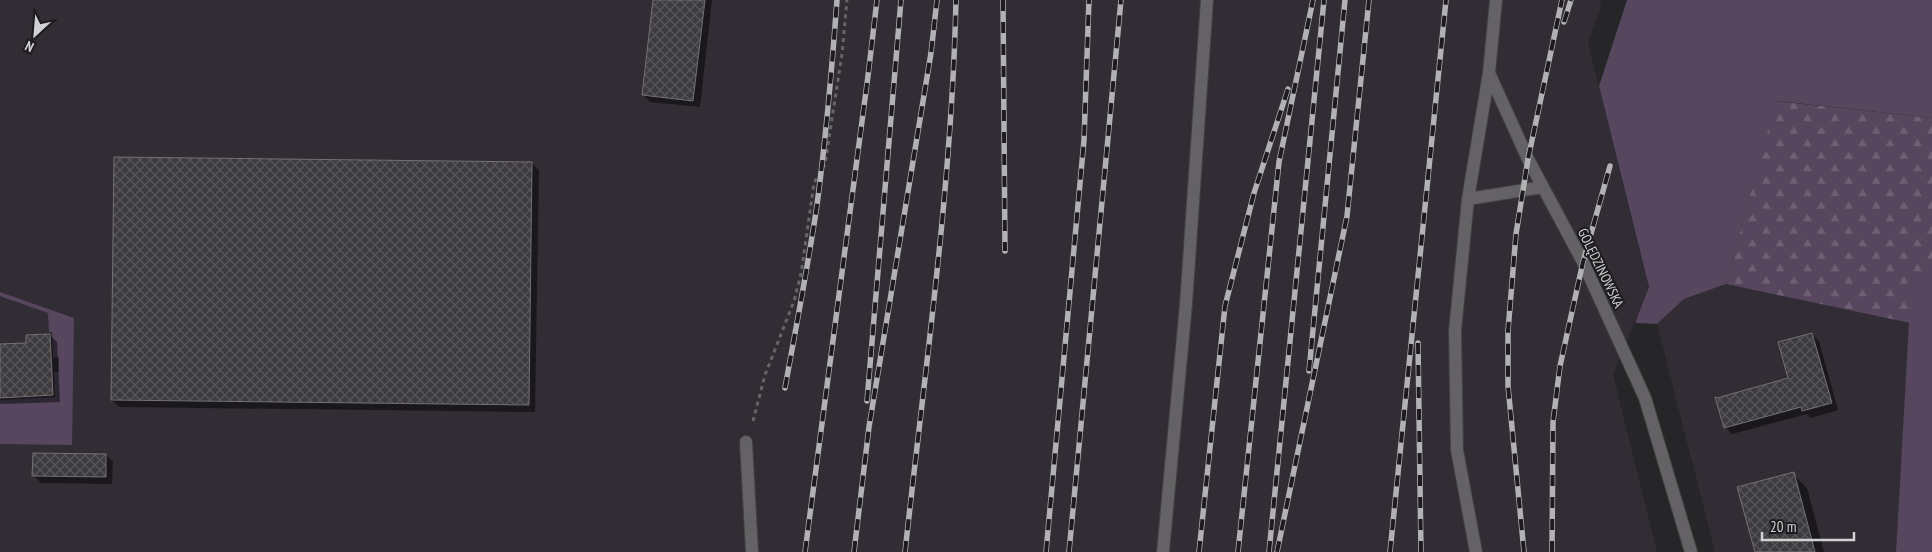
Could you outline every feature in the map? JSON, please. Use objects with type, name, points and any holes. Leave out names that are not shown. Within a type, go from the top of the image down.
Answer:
[{"type":"lane","points":[[1163,552],[1186,304],[1207,0]]},
{"type":"lane","name":"GOLĘDZINOWSKA","points":[[1496,0],[1489,73],[1528,159],[1583,262],[1645,398],[1691,552]]},
{"type":"lane","points":[[1476,552],[1457,450],[1455,331],[1468,199],[1489,73]]},
{"type":"lane","points":[[1468,199],[1543,187]]},
{"type":"lane","points":[[746,442],[752,552]]},
{"type":"path","points":[[746,442],[765,375],[794,300],[801,274],[814,183],[825,164],[842,54],[847,0]]},
{"type":"shaded area","points":[[0,0],[1601,0],[1600,9],[1588,43],[1649,287],[1613,374],[1657,552],[0,552]]},
{"type":"shaded area","points":[[1726,284],[1910,323],[1896,552],[1715,552],[1657,324],[1684,299]]},
{"type":"green space","points":[[1627,0],[1932,0],[1932,118],[1777,101],[1726,284],[1684,299],[1657,324],[1635,323],[1649,287],[1599,86]]},
{"type":"green space","points":[[1776,101],[1932,118],[1932,271],[1912,272],[1910,323],[1726,284]]},
{"type":"green space","points":[[1912,271],[1932,271],[1932,552],[1896,552]]},
{"type":"green space","points":[[0,292],[74,318],[72,445],[0,444],[0,400],[55,397],[54,372],[59,372],[59,357],[53,358],[52,332],[49,332],[48,313],[0,296]]},
{"type":"building","points":[[653,0],[705,0],[693,101],[642,95]]},
{"type":"building","points":[[114,157],[532,162],[529,405],[111,400]]},
{"type":"building","points":[[1812,333],[1832,403],[1802,411],[1801,407],[1724,428],[1715,397],[1788,378],[1778,342]]},
{"type":"building","points":[[50,334],[53,395],[0,398],[0,344],[26,343],[26,335]]},
{"type":"building","points":[[33,453],[106,454],[106,477],[32,476]]},
{"type":"building","points":[[1794,472],[1815,552],[1755,552],[1737,487]]},
{"type":"railway","points":[[785,388],[817,205],[829,102],[837,0]]},
{"type":"railway","points":[[805,552],[877,0]]},
{"type":"railway","points":[[867,401],[901,0]]},
{"type":"railway","points":[[854,552],[869,427],[931,53],[937,0]]},
{"type":"railway","points":[[905,552],[943,208],[949,139],[956,0]]},
{"type":"railway","points":[[1003,0],[1005,251]]},
{"type":"railway","points":[[1046,552],[1084,140],[1089,0]]},
{"type":"railway","points":[[1069,552],[1121,0]]},
{"type":"railway","points":[[1238,552],[1279,162],[1313,0]]},
{"type":"railway","points":[[1269,552],[1324,0]]},
{"type":"railway","points":[[1309,371],[1345,0]]},
{"type":"railway","points":[[1277,552],[1347,216],[1369,0]]},
{"type":"railway","points":[[1390,552],[1446,0]]},
{"type":"railway","points":[[1524,552],[1508,386],[1508,331],[1516,234],[1528,159],[1562,0]]},
{"type":"railway","points":[[1564,22],[1571,0]]},
{"type":"railway","points":[[1199,552],[1225,306],[1254,193],[1288,89]]},
{"type":"railway","points":[[1552,552],[1553,422],[1560,366],[1583,262],[1610,166]]},
{"type":"railway","points":[[1418,343],[1421,552]]}]
